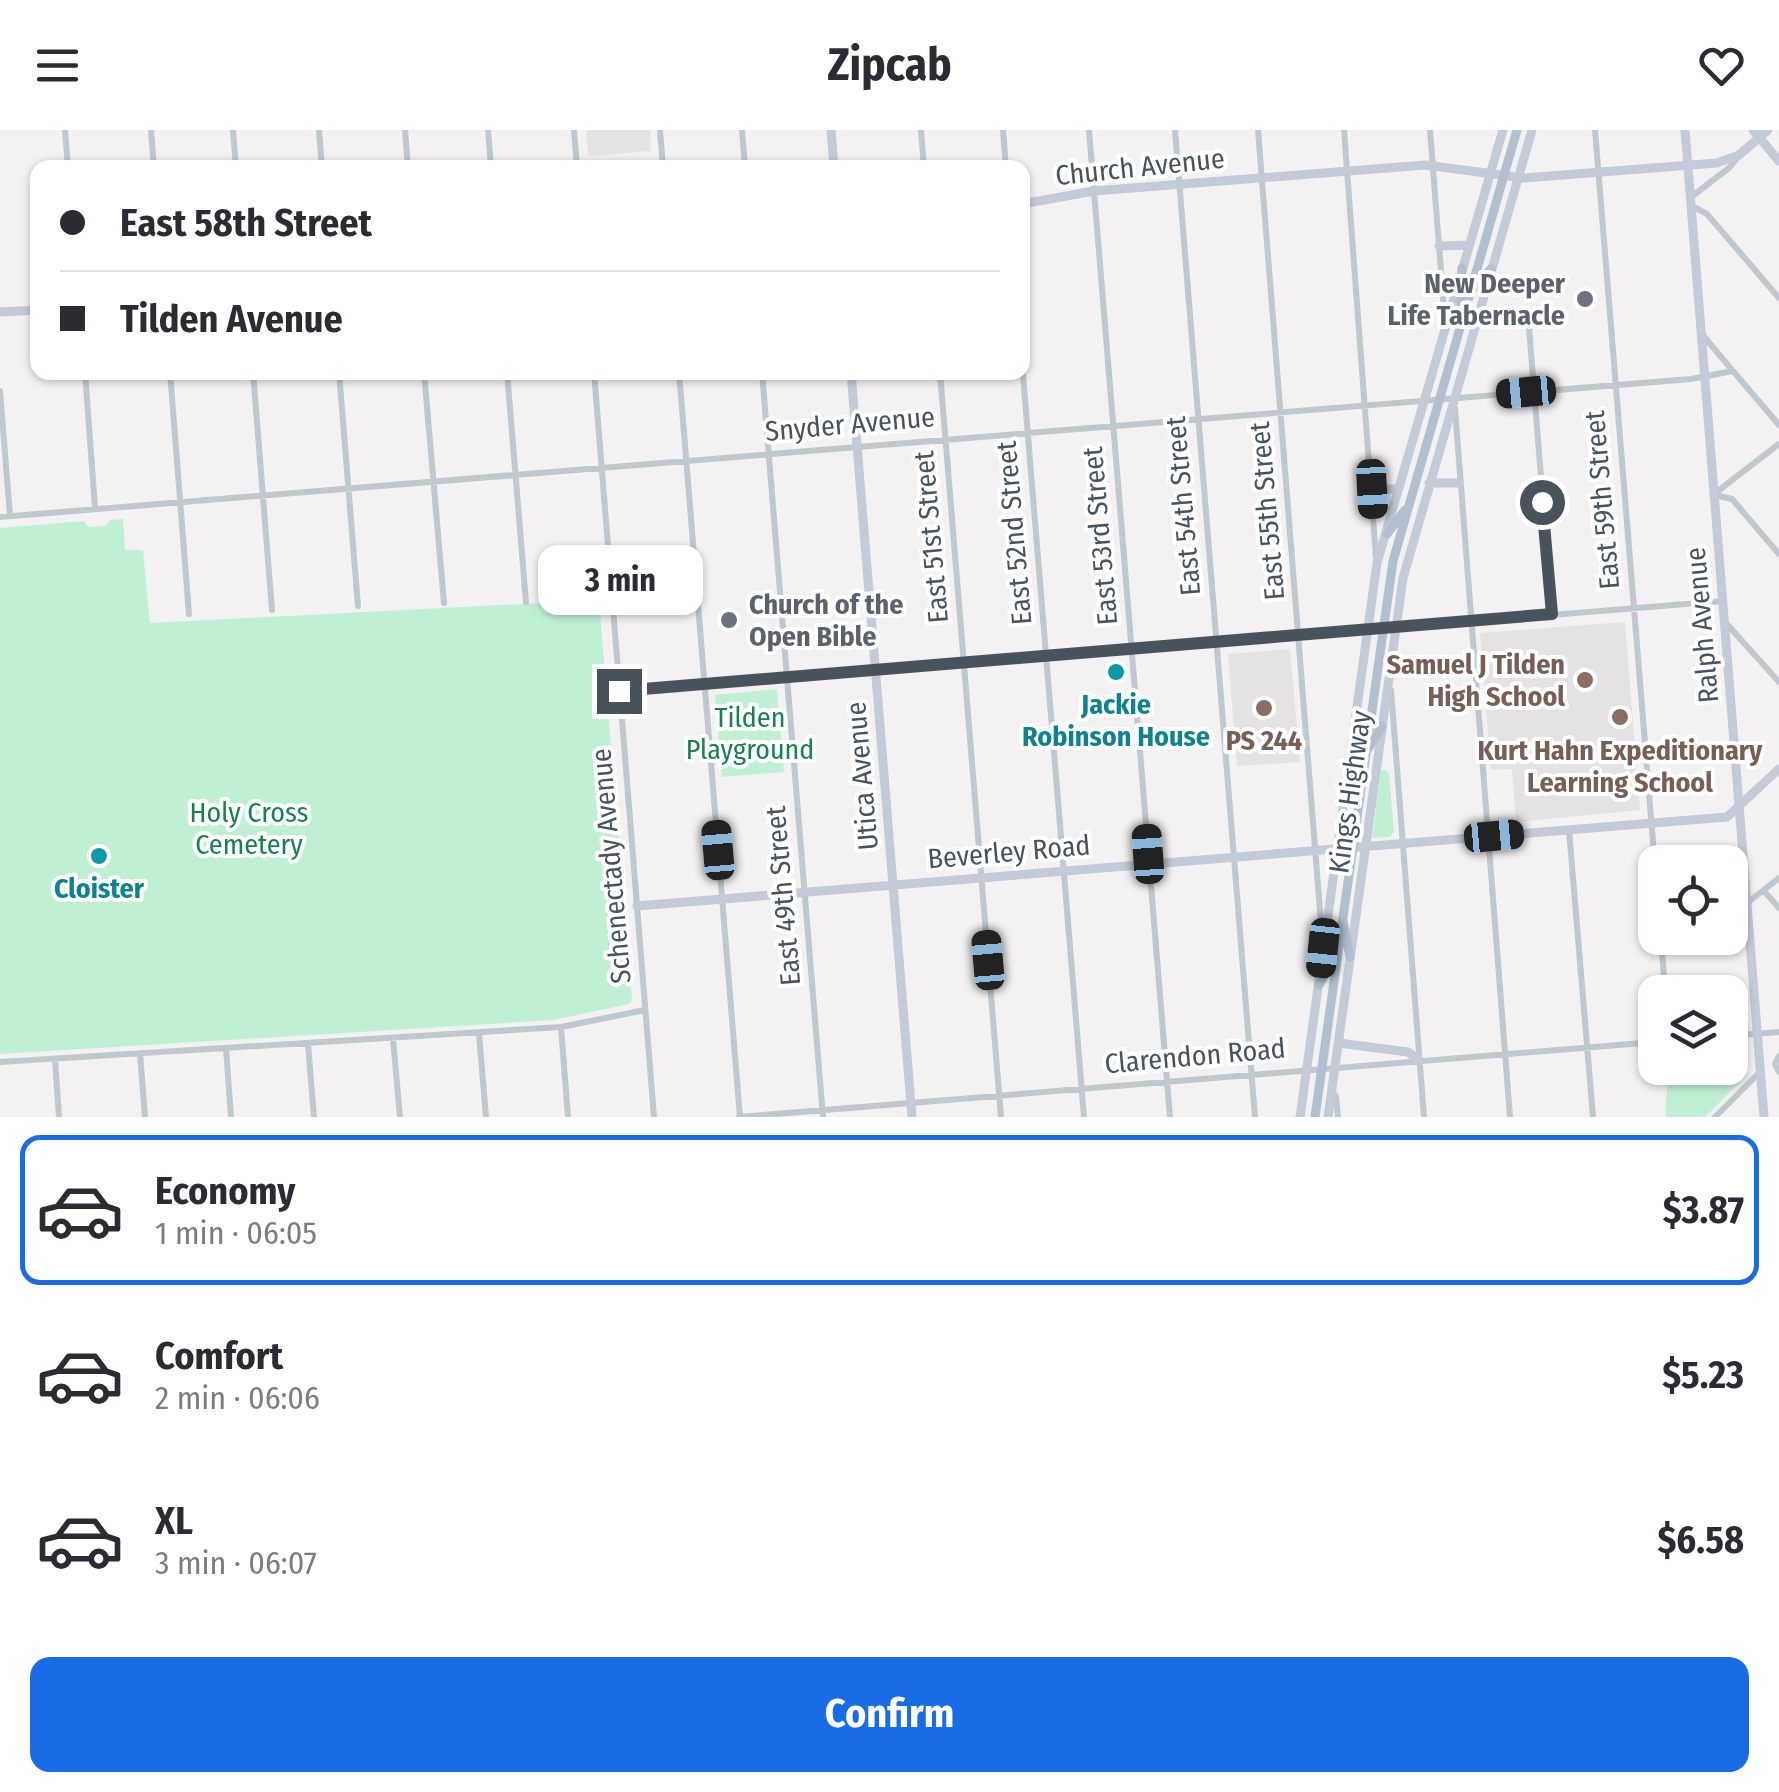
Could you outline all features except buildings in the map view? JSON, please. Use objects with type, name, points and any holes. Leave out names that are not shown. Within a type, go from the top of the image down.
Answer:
[{"type":"main road","name":"Kings Highway","points":[[1315,1117],[1393,561],[1517,130]]},
{"type":"main road","points":[[1460,328],[1462,268]]},
{"type":"main road","points":[[1470,292],[1491,269]]},
{"type":"main road","points":[[1386,534],[1409,504]]},
{"type":"main road","points":[[1364,754],[1382,726]]},
{"type":"main road","points":[[1349,761],[1357,804]]},
{"type":"main road","points":[[1341,914],[1350,958]]},
{"type":"main road","points":[[1319,985],[1335,955]]},
{"type":"street","points":[[65,130],[67,160]]},
{"type":"street","points":[[150,130],[153,160]]},
{"type":"street","points":[[233,130],[235,160]]},
{"type":"street","points":[[319,130],[321,160]]},
{"type":"street","points":[[405,130],[407,160]]},
{"type":"street","points":[[488,130],[490,160]]},
{"type":"street","points":[[574,130],[576,160]]},
{"type":"street","points":[[660,130],[662,160]]},
{"type":"street","points":[[742,130],[744,160]]},
{"type":"street","points":[[832,130],[834,160]]},
{"type":"street","points":[[921,130],[923,160]]},
{"type":"street","points":[[1003,130],[1005,160]]},
{"type":"street","name":"East 53rd Street","points":[[1089,130],[1170,1117]]},
{"type":"street","name":"East 54th Street","points":[[1176,130],[1256,1117]]},
{"type":"street","name":"East 55th Street","points":[[1258,130],[1323,948]]},
{"type":"street","points":[[1344,130],[1377,563]]},
{"type":"street","points":[[1430,130],[1446,329]]},
{"type":"street","name":"Kings Highway","points":[[1300,1117],[1377,563],[1503,130]]},
{"type":"street","name":"Kings Highway","points":[[1328,1117],[1402,578],[1532,130]]},
{"type":"street","name":"East 59th Street","points":[[1595,130],[1654,845]]},
{"type":"street","name":"Ralph Avenue","points":[[1685,130],[1742,845]]},
{"type":"street","name":"Church Avenue","points":[[1690,202],[1729,168],[1756,134],[1768,130]]},
{"type":"street","points":[[1756,134],[1779,160]]},
{"type":"street","name":"Church Avenue","points":[[1030,203],[1180,182],[1347,170],[1433,166],[1519,177],[1717,163],[1739,155]]},
{"type":"street","points":[[1690,202],[1708,214],[1779,298]]},
{"type":"street","points":[[1438,246],[1469,245]]},
{"type":"street","points":[[0,312],[30,310]]},
{"type":"street","points":[[1528,315],[1552,614]]},
{"type":"street","points":[[1701,333],[1779,425]]},
{"type":"street","name":"Snyder Avenue","points":[[0,517],[1454,398],[1733,371]]},
{"type":"street","points":[[85,380],[95,508]]},
{"type":"street","points":[[171,380],[189,614]]},
{"type":"street","points":[[254,380],[272,610]]},
{"type":"street","points":[[340,380],[358,606]]},
{"type":"street","points":[[425,380],[444,604]]},
{"type":"street","points":[[509,380],[526,602]]},
{"type":"street","name":"Schenectady Avenue","points":[[595,380],[654,1117]]},
{"type":"street","points":[[680,380],[740,1117]]},
{"type":"street","name":"East 49th Street","points":[[763,380],[823,1114]]},
{"type":"street","name":"Utica Avenue","points":[[852,380],[912,1117]]},
{"type":"street","name":"East 51st Street","points":[[941,380],[1001,1117]]},
{"type":"street","name":"East 52nd Street","points":[[1023,380],[1084,1117]]},
{"type":"street","points":[[0,392],[10,516]]},
{"type":"street","points":[[1454,398],[1510,1117]]},
{"type":"street","points":[[1714,495],[1779,444]]},
{"type":"street","points":[[1429,483],[1458,483]]},
{"type":"street","points":[[1372,489],[1398,489]]},
{"type":"street","points":[[1714,495],[1732,499],[1779,554]]},
{"type":"street","points":[[619,691],[1723,601]]},
{"type":"street","points":[[1724,621],[1779,682]]},
{"type":"street","points":[[1390,670],[1424,1117]]},
{"type":"street","points":[[1376,764],[1396,765]]},
{"type":"street","points":[[1739,805],[1779,769]]},
{"type":"street","name":"Beverley Road","points":[[637,906],[1726,817],[1739,805]]},
{"type":"street","points":[[1569,830],[1593,1117]]},
{"type":"street","points":[[1748,903],[1779,878]]},
{"type":"street","points":[[1764,890],[1779,908]]},
{"type":"street","name":"Ralph Avenue","points":[[1748,916],[1764,1117]]},
{"type":"street","points":[[0,1062],[561,1028],[645,1010]]},
{"type":"street","points":[[561,1028],[568,1117]]},
{"type":"street","points":[[1748,1035],[1779,1032]]},
{"type":"street","points":[[478,1034],[486,1117]]},
{"type":"street","points":[[393,1039],[400,1117]]},
{"type":"street","name":"Clarendon Road","points":[[740,1117],[823,1114],[911,1103],[1638,1043]]},
{"type":"street","points":[[308,1044],[314,1117]]},
{"type":"street","points":[[1339,1044],[1408,1052],[1420,1060]]},
{"type":"street","points":[[226,1048],[232,1117]]},
{"type":"street","points":[[140,1053],[145,1117]]},
{"type":"street","points":[[55,1059],[60,1117]]},
{"type":"street","points":[[1777,1060],[1779,1072]]},
{"type":"street","points":[[1715,1117],[1760,1072]]},
{"type":"street","points":[[1332,1090],[1338,1117]]},
{"type":"shaded area","points":[[586,130],[650,130],[651,151],[588,156]]},
{"type":"shaded area","points":[[1625,622],[1640,810],[1516,822],[1512,769],[1491,770],[1480,633]]},
{"type":"shaded area","name":"PS 244","points":[[1290,649],[1300,762],[1237,766],[1228,654]]},
{"type":"green space","name":"Holy Cross Cemetery","points":[[123,519],[125,550],[143,550],[150,623],[599,600],[632,1000],[629,1004],[553,1020],[0,1054],[0,528],[84,521],[88,527],[106,526],[110,520]]},
{"type":"green space","name":"Tilden Playground","points":[[777,689],[784,772],[722,777],[715,695]]},
{"type":"green space","points":[[1381,771],[1389,773],[1394,832],[1390,837],[1372,838]]},
{"type":"green space","points":[[1668,1085],[1737,1085],[1705,1117],[1666,1117]]},
{"type":"place","name":"New Deeper Life Tabernacle","points":[[1585,299]]},
{"type":"place","name":"Church of the Open Bible","points":[[729,620]]},
{"type":"place","name":"Jackie Robinson House","points":[[1116,672]]},
{"type":"place","name":"Samuel J Tilden High School","points":[[1585,680]]},
{"type":"place","name":"PS 244","points":[[1264,708]]},
{"type":"place","name":"Kurt Hahn Expeditionary Learning School","points":[[1620,717]]},
{"type":"place","name":"Cloister","points":[[99,856]]},
{"type":"route","points":[[619,691],[1552,614],[1542,502]]}]
